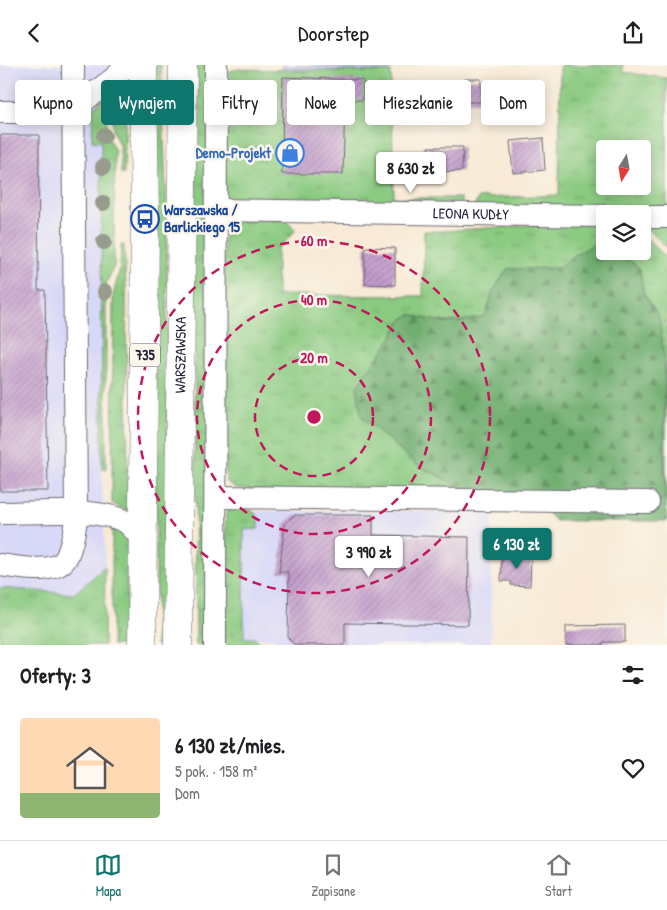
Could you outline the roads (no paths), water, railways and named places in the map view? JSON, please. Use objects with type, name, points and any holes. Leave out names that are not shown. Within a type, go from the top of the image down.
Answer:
[{"type":"main road","name":"735","points":[[142,645],[145,219],[143,65]]},
{"type":"main road","name":"WARSZAWSKA","points":[[178,645],[183,65]]},
{"type":"street","points":[[73,65],[73,80]]},
{"type":"street","points":[[91,96],[117,76],[126,65]]},
{"type":"street","points":[[215,645],[216,65]]},
{"type":"street","points":[[0,112],[15,112]]},
{"type":"street","points":[[0,565],[50,569],[58,566],[66,559],[72,543],[76,513],[74,125]]},
{"type":"street","name":"LEONA KUDŁY","points":[[216,210],[596,216]]},
{"type":"street","points":[[651,217],[667,217]]},
{"type":"street","points":[[216,497],[648,502]]},
{"type":"street","points":[[0,513],[96,514],[118,519],[134,529],[144,542]]},
{"type":"place","name":"Demo-Projekt","points":[[290,153]]},
{"type":"place","name":"Warszawska / Barlickiego 15","points":[[145,219]]}]
